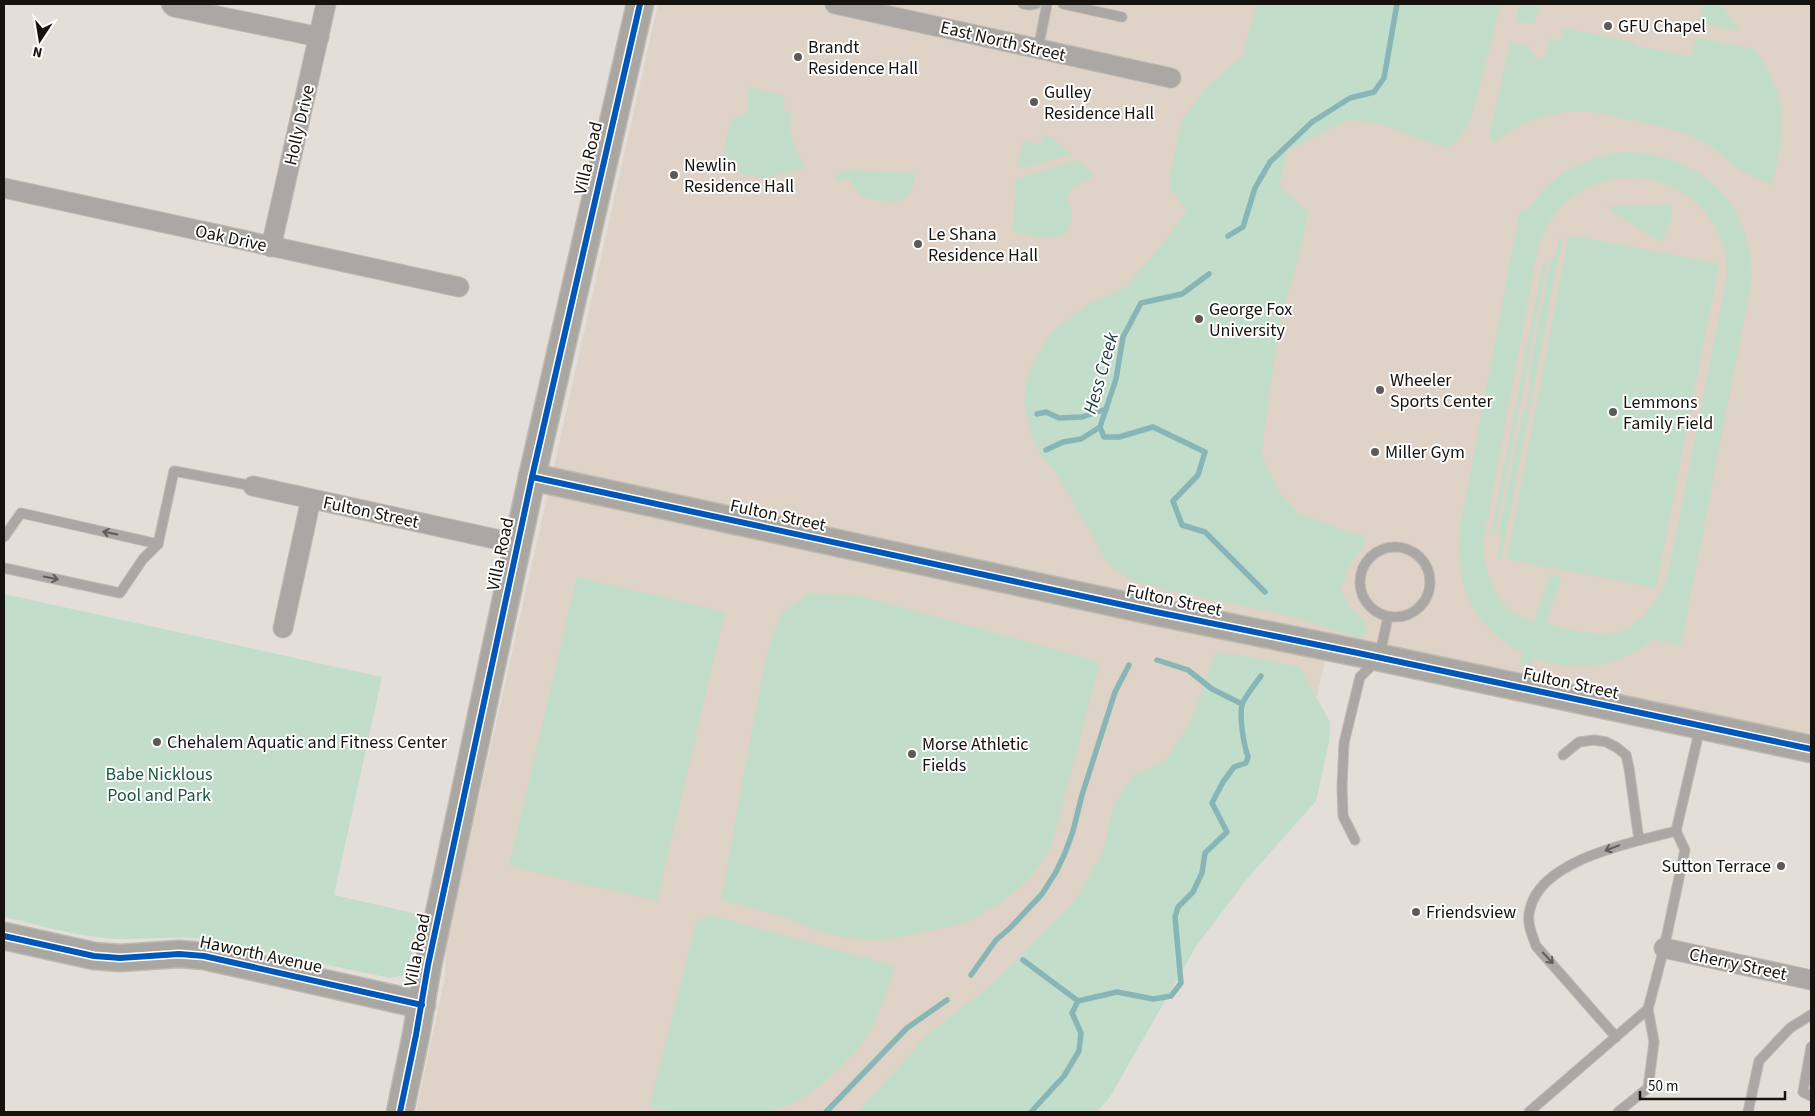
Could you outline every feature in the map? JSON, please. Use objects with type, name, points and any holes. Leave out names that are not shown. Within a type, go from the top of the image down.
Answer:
[{"type":"street","points":[[171,4],[174,7],[319,37]]},
{"type":"street","name":"Holly Drive","points":[[271,247],[326,4]]},
{"type":"street","name":"Villa Road","points":[[400,1112],[422,1005],[428,965],[532,477],[640,4]]},
{"type":"street","name":"East North Street","points":[[835,4],[1171,78]]},
{"type":"street","name":"Oak Drive","points":[[4,188],[459,287]]},
{"type":"street","name":"Fulton Street","points":[[532,477],[1156,612],[1811,749]]},
{"type":"street","name":"Fulton Street","points":[[253,486],[518,544]]},
{"type":"street","points":[[283,628],[311,499]]},
{"type":"street","name":"Haworth Avenue","points":[[4,936],[94,956],[120,958],[179,954],[204,956],[422,1005]]},
{"type":"street","name":"Cherry Street","points":[[1664,948],[1811,980]]},
{"type":"lane","points":[[1023,4],[1036,4]]},
{"type":"lane","points":[[1038,49],[1047,4]]},
{"type":"lane","points":[[1063,4],[1122,17]]},
{"type":"lane","points":[[4,568],[120,593],[143,559],[158,544],[174,470],[253,486]]},
{"type":"lane","points":[[4,537],[21,514],[158,544]]},
{"type":"lane","points":[[1401,547],[1414,553],[1424,562],[1429,575],[1430,589],[1424,602],[1415,612],[1402,617],[1388,617],[1375,612],[1365,602],[1360,590],[1360,576],[1365,563],[1374,553],[1387,548],[1401,547]]},
{"type":"lane","points":[[1355,840],[1343,816],[1344,743],[1360,677],[1379,658],[1388,617]]},
{"type":"lane","points":[[1618,1112],[1648,1088],[1654,1042],[1648,1009],[1664,948],[1685,850],[1676,831],[1700,726]]},
{"type":"lane","points":[[1563,754],[1579,742],[1594,740],[1606,742],[1626,755],[1639,840]]},
{"type":"lane","points":[[1616,1037],[1536,946],[1530,930],[1529,911],[1534,896],[1541,886],[1562,871],[1587,858],[1623,844],[1676,831]]},
{"type":"lane","points":[[1528,1112],[1648,1009]]},
{"type":"lane","points":[[1748,1112],[1759,1061],[1790,1028],[1811,1015]]},
{"type":"lane","points":[[1811,1048],[1803,1092],[1811,1096]]},
{"type":"shaded area","name":"George Fox University","points":[[658,4],[1811,4],[1811,737],[1331,633],[1304,755],[912,1112],[416,1112],[445,977],[446,946]]},
{"type":"green space","points":[[1257,4],[1501,4],[1473,112],[1465,130],[1448,148],[1418,139],[1384,125],[1349,119],[1287,151],[1279,187],[1308,211],[1304,234],[1280,323],[1262,455],[1277,489],[1299,514],[1346,531],[1364,535],[1364,546],[1349,566],[1341,590],[1348,606],[1366,622],[1367,629],[1362,637],[1355,637],[1295,617],[1163,589],[1127,578],[1108,563],[1056,473],[1041,456],[1029,429],[1024,402],[1028,372],[1051,332],[1089,303],[1126,287],[1172,232],[1187,210],[1170,188],[1169,179],[1182,120],[1208,86],[1242,57]]},
{"type":"green space","points":[[1520,4],[1539,4],[1534,24],[1516,21]]},
{"type":"green space","points":[[1703,4],[1720,4],[1740,31],[1699,23]]},
{"type":"green space","points":[[1563,28],[1634,42],[1634,45],[1692,57],[1696,38],[1754,49],[1774,83],[1782,114],[1780,146],[1772,185],[1743,172],[1708,144],[1680,131],[1601,113],[1573,111],[1545,115],[1520,125],[1492,142],[1489,136],[1510,43],[1530,47],[1529,53],[1537,55],[1536,58],[1545,60],[1550,39],[1560,41]]},
{"type":"green space","points":[[748,87],[785,96],[782,110],[791,112],[790,133],[804,164],[802,169],[762,178],[721,168],[730,121],[742,116],[748,109]]},
{"type":"green space","points":[[1043,134],[1050,136],[1071,154],[1023,168],[1016,168],[1023,141],[1040,145]]},
{"type":"green space","points":[[1625,152],[1654,155],[1680,164],[1703,177],[1722,194],[1737,214],[1746,238],[1751,265],[1749,295],[1681,645],[1657,640],[1656,638],[1628,655],[1613,661],[1582,666],[1566,666],[1534,658],[1531,667],[1520,663],[1523,653],[1505,642],[1490,629],[1478,615],[1469,599],[1459,564],[1461,523],[1520,209],[1527,211],[1546,187],[1569,170],[1582,163],[1610,154]],"holes":[[[1636,177],[1673,187],[1688,196],[1702,208],[1713,222],[1721,238],[1726,256],[1727,276],[1668,576],[1659,596],[1637,622],[1628,628],[1607,634],[1546,624],[1562,578],[1550,574],[1534,621],[1521,617],[1511,610],[1495,592],[1490,581],[1483,543],[1537,253],[1542,236],[1550,221],[1560,208],[1587,188],[1619,178]]]},
{"type":"green space","points":[[1077,160],[1094,175],[1075,186],[1069,192],[1067,198],[1072,214],[1071,225],[1066,232],[1050,238],[1030,236],[1013,231],[1016,179]]},
{"type":"green space","points":[[848,170],[915,173],[914,182],[909,194],[900,201],[887,202],[870,199],[861,195],[850,180],[846,179],[838,182],[834,178],[840,172]]},
{"type":"green space","points":[[1671,204],[1670,224],[1661,242],[1606,207]]},
{"type":"green space","name":"Lemmons Family Field","points":[[1569,235],[1719,264],[1656,588],[1507,559]]},
{"type":"green space","points":[[1559,238],[1562,239],[1501,560],[1497,559],[1501,539],[1498,538],[1522,414],[1525,414],[1531,381],[1528,380],[1551,258],[1555,258]]},
{"type":"green space","points":[[1543,263],[1547,263],[1496,531],[1492,531]]},
{"type":"green space","points":[[577,577],[725,612],[657,901],[509,866]]},
{"type":"green space","name":"Babe Nicklous Pool and Park","points":[[4,594],[382,677],[334,895],[422,915],[410,963],[404,975],[390,978],[197,938],[128,939],[92,937],[4,917]]},
{"type":"green space","name":"Morse Athletic Fields","points":[[808,594],[857,595],[1100,662],[1052,845],[1027,881],[999,904],[965,923],[881,940],[847,938],[819,931],[785,917],[721,900],[765,660],[781,613]]},
{"type":"green space","points":[[1215,654],[1238,655],[1300,667],[1330,722],[1329,742],[1316,801],[1247,879],[1197,945],[1110,1097],[1097,1112],[858,1112],[926,1036],[991,985],[1075,901],[1103,852],[1114,804],[1133,776],[1166,760],[1191,721]]},
{"type":"green space","points":[[709,915],[895,966],[874,1023],[863,1041],[830,1077],[804,1097],[778,1109],[760,1112],[699,1112],[649,1108],[696,922]]},
{"type":"waterway","name":"Hess Creek","points":[[1228,236],[1243,227],[1255,188],[1270,162],[1312,122],[1350,98],[1374,92],[1384,78],[1397,4]]},
{"type":"waterway","name":"Hess Creek","points":[[1209,274],[1182,294],[1141,303],[1123,337],[1116,379],[1100,427],[1104,437],[1119,437],[1153,427],[1205,452],[1198,475],[1173,501],[1182,525],[1205,532],[1265,592]]},
{"type":"waterway","points":[[1037,414],[1046,412],[1059,418],[1082,417],[1106,409]]},
{"type":"waterway","points":[[1046,450],[1063,442],[1081,439],[1100,427]]},
{"type":"waterway","points":[[1157,660],[1188,670],[1212,689],[1242,704]]},
{"type":"waterway","points":[[971,975],[996,940],[1042,894],[1056,872],[1073,831],[1082,795],[1115,692],[1129,665]]},
{"type":"waterway","name":"Hess Creek","points":[[1031,1112],[1064,1076],[1079,1051],[1081,1033],[1072,1013],[1078,1001],[1117,992],[1153,999],[1171,996],[1181,983],[1175,917],[1178,907],[1193,892],[1202,873],[1205,853],[1227,832],[1212,803],[1223,782],[1234,767],[1246,763],[1248,757],[1242,730],[1242,707],[1243,702],[1261,676]]},
{"type":"waterway","points":[[1023,960],[1078,1001]]},
{"type":"waterway","points":[[826,1112],[907,1028],[947,1000]]},
{"type":"cycle path","points":[[400,1112],[428,965],[532,477],[640,4]]},
{"type":"cycle path","points":[[532,477],[1156,612],[1811,749]]},
{"type":"cycle path","points":[[4,936],[94,956],[120,958],[179,954],[204,956],[422,1005]]},
{"type":"place","name":"GFU Chapel","points":[[1608,26]]},
{"type":"place","name":"Brandt Residence Hall","points":[[798,57]]},
{"type":"place","name":"Gulley Residence Hall","points":[[1034,102]]},
{"type":"place","name":"Newlin Residence Hall","points":[[674,175]]},
{"type":"place","name":"Le Shana Residence Hall","points":[[918,244]]},
{"type":"place","name":"George Fox University","points":[[1199,319]]},
{"type":"place","name":"Wheeler Sports Center","points":[[1380,390]]},
{"type":"place","name":"Lemmons Family Field","points":[[1613,412]]},
{"type":"place","name":"Miller Gym","points":[[1375,452]]},
{"type":"place","name":"Chehalem Aquatic and Fitness Center","points":[[157,742]]},
{"type":"place","name":"Morse Athletic Fields","points":[[912,754]]},
{"type":"place","name":"Sutton Terrace","points":[[1781,866]]},
{"type":"place","name":"Friendsview","points":[[1416,912]]}]
